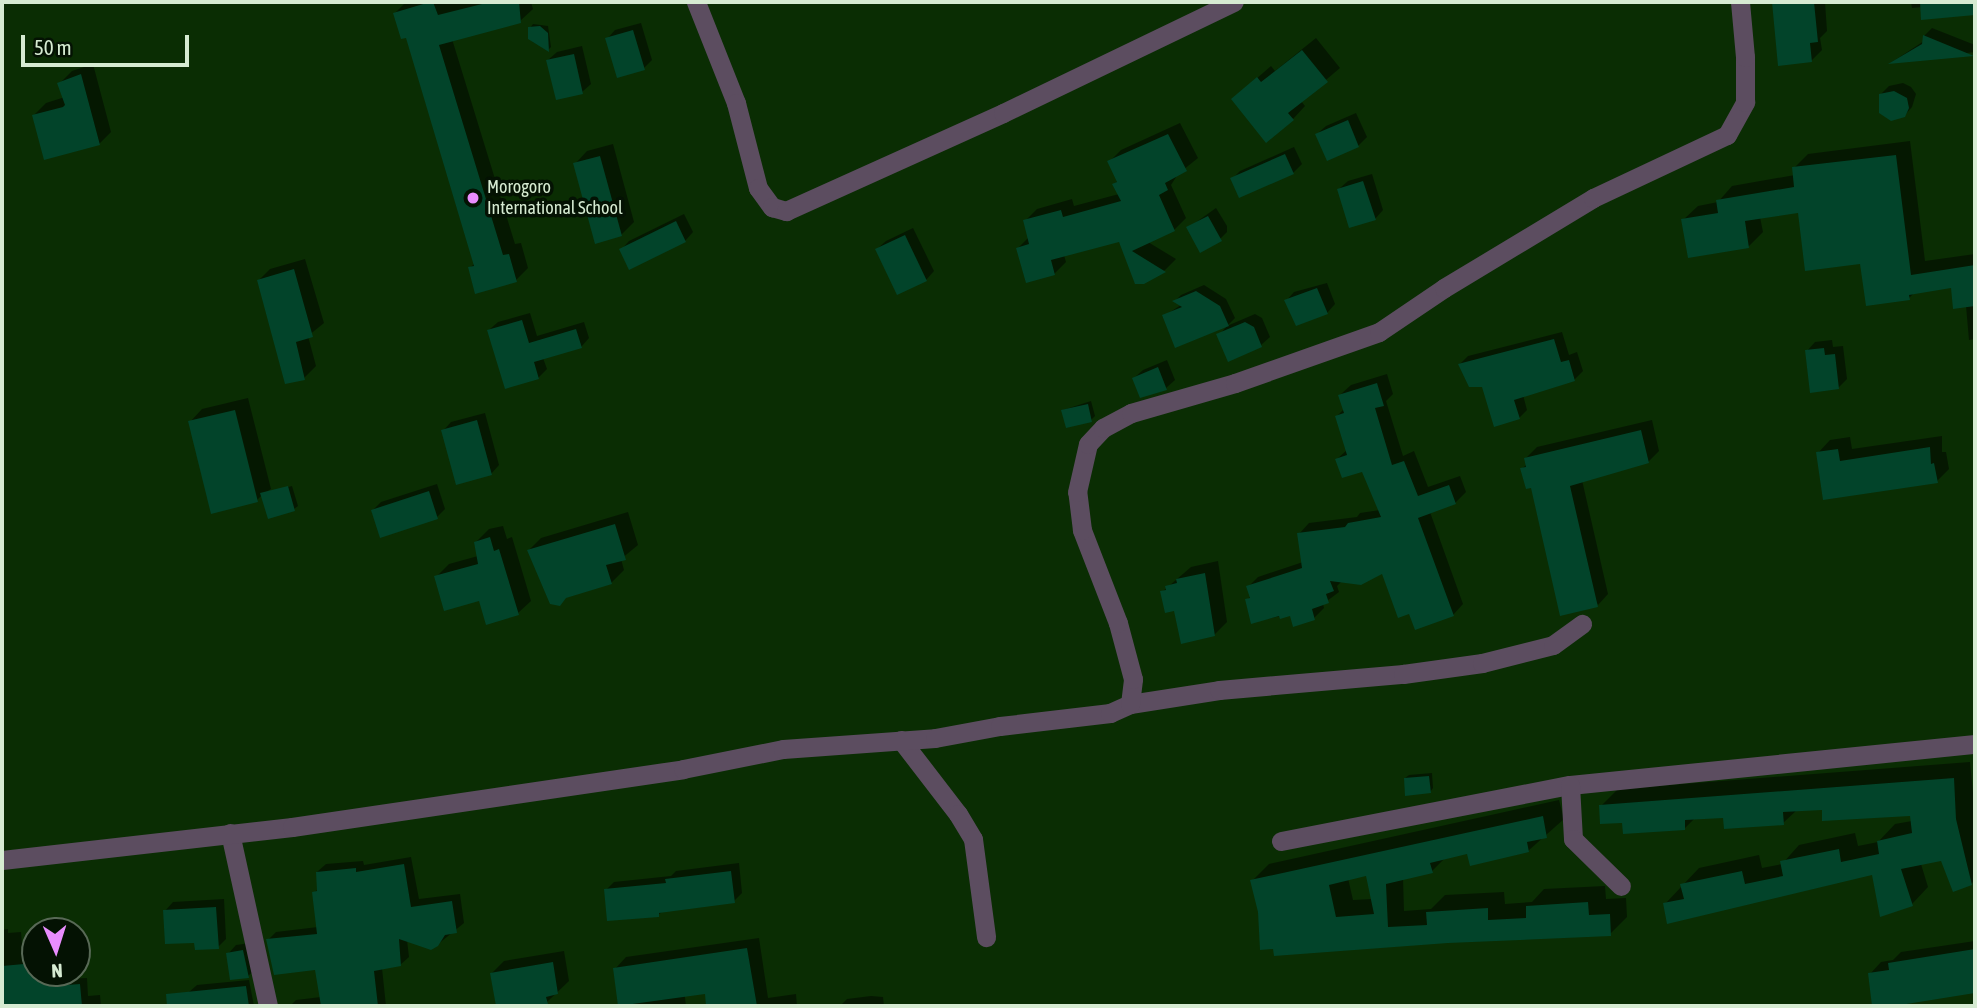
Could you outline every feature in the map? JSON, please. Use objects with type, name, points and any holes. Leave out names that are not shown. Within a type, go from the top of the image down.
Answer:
[{"type":"street","points":[[695,2],[736,103],[758,188],[772,207],[786,211],[990,119],[1234,2]]},
{"type":"street","points":[[1130,704],[1133,679],[1128,658],[1082,530],[1077,492],[1088,444],[1103,428],[1131,413],[1235,383],[1380,332],[1444,288],[1593,198],[1727,135],[1745,102],[1745,57],[1740,2]]},
{"type":"street","points":[[2,860],[292,827],[683,769],[783,749],[901,740],[1110,713],[1130,704],[1219,690],[1403,674],[1482,663],[1553,645],[1582,624]]},
{"type":"street","points":[[901,740],[973,839],[986,937]]},
{"type":"street","points":[[1281,841],[1570,785],[1975,744]]},
{"type":"street","points":[[1570,785],[1573,839],[1621,887]]},
{"type":"street","points":[[230,833],[268,1006]]},
{"type":"building","points":[[433,2],[438,15],[490,2],[519,2],[521,23],[439,45],[503,255],[509,254],[517,282],[475,294],[468,267],[474,266],[406,38],[401,39],[393,13]]},
{"type":"building","points":[[1772,2],[1814,2],[1818,42],[1810,43],[1812,62],[1778,66]]},
{"type":"building","points":[[1920,2],[1975,2],[1975,15],[1921,20]]},
{"type":"building","points":[[540,26],[548,33],[549,52],[528,39],[528,27]]},
{"type":"building","points":[[633,30],[645,70],[617,78],[605,38]]},
{"type":"building","points":[[1923,35],[1974,56],[1888,64],[1922,44]]},
{"type":"building","points":[[1302,50],[1328,82],[1288,113],[1294,120],[1266,143],[1231,99],[1257,77],[1261,82]]},
{"type":"building","points":[[574,54],[583,94],[556,100],[546,60]]},
{"type":"building","points":[[81,74],[100,145],[44,160],[32,115],[63,107],[65,105],[57,83]]},
{"type":"building","points":[[1894,91],[1907,98],[1909,108],[1905,117],[1891,121],[1879,113],[1879,94]]},
{"type":"building","points":[[1348,120],[1359,147],[1327,161],[1315,134]]},
{"type":"building","points":[[1168,134],[1187,171],[1165,183],[1168,190],[1159,195],[1175,231],[1132,251],[1166,272],[1144,284],[1135,284],[1119,242],[1051,260],[1055,275],[1026,283],[1016,248],[1029,244],[1023,220],[1061,210],[1063,217],[1121,201],[1112,184],[1117,182],[1107,161]]},
{"type":"building","points":[[1285,154],[1294,174],[1239,198],[1230,178]]},
{"type":"building","points":[[1896,155],[1911,275],[1975,265],[1975,306],[1953,309],[1951,288],[1909,295],[1910,300],[1866,306],[1860,264],[1805,271],[1798,213],[1745,221],[1749,248],[1688,258],[1681,219],[1718,213],[1716,200],[1794,187],[1792,167]]},
{"type":"building","points":[[600,156],[622,236],[595,244],[573,163]]},
{"type":"building","points":[[1363,181],[1376,220],[1349,228],[1337,189]]},
{"type":"building","points":[[1208,216],[1222,241],[1200,253],[1186,227]]},
{"type":"building","points":[[676,221],[686,242],[629,270],[619,249]]},
{"type":"building","points":[[905,235],[927,281],[897,295],[875,249]]},
{"type":"building","points":[[294,269],[313,337],[296,342],[305,380],[285,384],[257,280]]},
{"type":"building","points":[[1317,288],[1328,314],[1296,326],[1284,300]]},
{"type":"building","points":[[1196,291],[1220,306],[1229,326],[1175,348],[1162,315],[1182,307],[1172,301]]},
{"type":"building","points":[[522,320],[529,343],[576,329],[582,348],[534,362],[539,379],[505,389],[487,330]]},
{"type":"building","points":[[1245,322],[1254,327],[1262,347],[1228,362],[1216,334]]},
{"type":"building","points":[[1554,339],[1561,362],[1569,360],[1575,381],[1514,400],[1520,419],[1494,427],[1482,387],[1469,387],[1458,364]]},
{"type":"building","points":[[1824,348],[1825,355],[1835,354],[1839,389],[1810,393],[1805,350]]},
{"type":"building","points":[[1158,367],[1167,390],[1140,398],[1132,378]]},
{"type":"building","points":[[1377,383],[1384,406],[1375,408],[1392,465],[1404,461],[1418,496],[1449,485],[1456,504],[1418,518],[1454,616],[1415,630],[1409,614],[1398,618],[1382,574],[1361,585],[1330,581],[1334,591],[1326,594],[1329,603],[1312,609],[1315,620],[1293,627],[1290,616],[1280,619],[1279,616],[1251,624],[1245,599],[1250,598],[1246,586],[1302,568],[1297,533],[1345,527],[1348,523],[1381,517],[1362,472],[1342,478],[1335,459],[1347,455],[1335,416],[1344,413],[1338,395]]},
{"type":"building","points":[[1088,404],[1092,422],[1066,428],[1061,410]]},
{"type":"building","points":[[235,410],[258,502],[211,514],[188,421]]},
{"type":"building","points":[[477,420],[492,475],[456,485],[441,430]]},
{"type":"building","points":[[1641,430],[1649,463],[1570,486],[1598,607],[1560,616],[1531,488],[1526,489],[1520,468],[1526,467],[1524,458]]},
{"type":"building","points":[[1930,447],[1931,464],[1934,463],[1938,483],[1823,500],[1816,452],[1838,449],[1840,461]]},
{"type":"building","points":[[288,486],[295,511],[268,519],[260,493]]},
{"type":"building","points":[[429,491],[438,519],[380,538],[371,510]]},
{"type":"building","points":[[615,524],[626,560],[606,565],[612,584],[566,598],[560,606],[550,604],[527,550]]},
{"type":"building","points":[[490,537],[494,551],[499,549],[519,615],[486,625],[479,601],[444,611],[434,576],[478,564],[474,542]]},
{"type":"building","points":[[1205,573],[1215,636],[1181,644],[1174,611],[1165,613],[1160,591],[1166,590],[1165,586],[1177,583],[1176,579]]},
{"type":"building","points":[[1429,776],[1431,793],[1405,796],[1404,778]]},
{"type":"building","points":[[1954,778],[1956,819],[1972,885],[1953,892],[1941,861],[1901,869],[1913,906],[1880,917],[1872,875],[1667,924],[1663,903],[1684,899],[1680,884],[1742,871],[1745,884],[1783,876],[1780,861],[1839,849],[1841,862],[1879,854],[1877,841],[1912,833],[1910,816],[1822,821],[1822,810],[1783,812],[1784,825],[1724,829],[1723,818],[1685,820],[1685,830],[1623,834],[1622,823],[1600,824],[1599,805]]},
{"type":"building","points":[[1543,816],[1547,838],[1527,842],[1529,852],[1470,866],[1467,854],[1430,863],[1433,873],[1386,884],[1388,927],[1427,925],[1426,912],[1488,908],[1488,920],[1526,918],[1526,906],[1588,902],[1589,915],[1610,914],[1611,936],[1448,943],[1274,956],[1273,949],[1260,950],[1258,912],[1250,880]],"holes":[[[1366,876],[1374,914],[1336,917],[1329,885]]]},
{"type":"building","points":[[404,864],[411,907],[452,901],[457,933],[445,935],[438,946],[431,950],[399,939],[401,966],[374,971],[378,1006],[321,1006],[315,970],[274,975],[266,939],[317,934],[312,892],[317,891],[316,872],[356,868],[356,872]]},
{"type":"building","points":[[731,871],[735,903],[659,913],[659,917],[607,921],[604,889],[666,883],[665,879]]},
{"type":"building","points":[[216,907],[219,949],[195,950],[194,943],[165,944],[163,910]]},
{"type":"building","points":[[747,948],[757,1006],[706,1006],[705,994],[618,1006],[613,968]]},
{"type":"building","points":[[1975,949],[1975,993],[1894,1006],[1872,1006],[1868,973],[1889,970],[1888,963]]},
{"type":"building","points":[[243,950],[249,978],[230,980],[226,953]]},
{"type":"building","points":[[553,962],[558,994],[546,997],[548,1004],[496,1006],[490,973]]},
{"type":"building","points":[[21,964],[21,987],[80,987],[82,1006],[2,1006],[2,966]]},
{"type":"building","points":[[246,986],[249,1006],[167,1006],[166,994]]},
{"type":"place","name":"Morogoro International School","points":[[473,198]]}]
